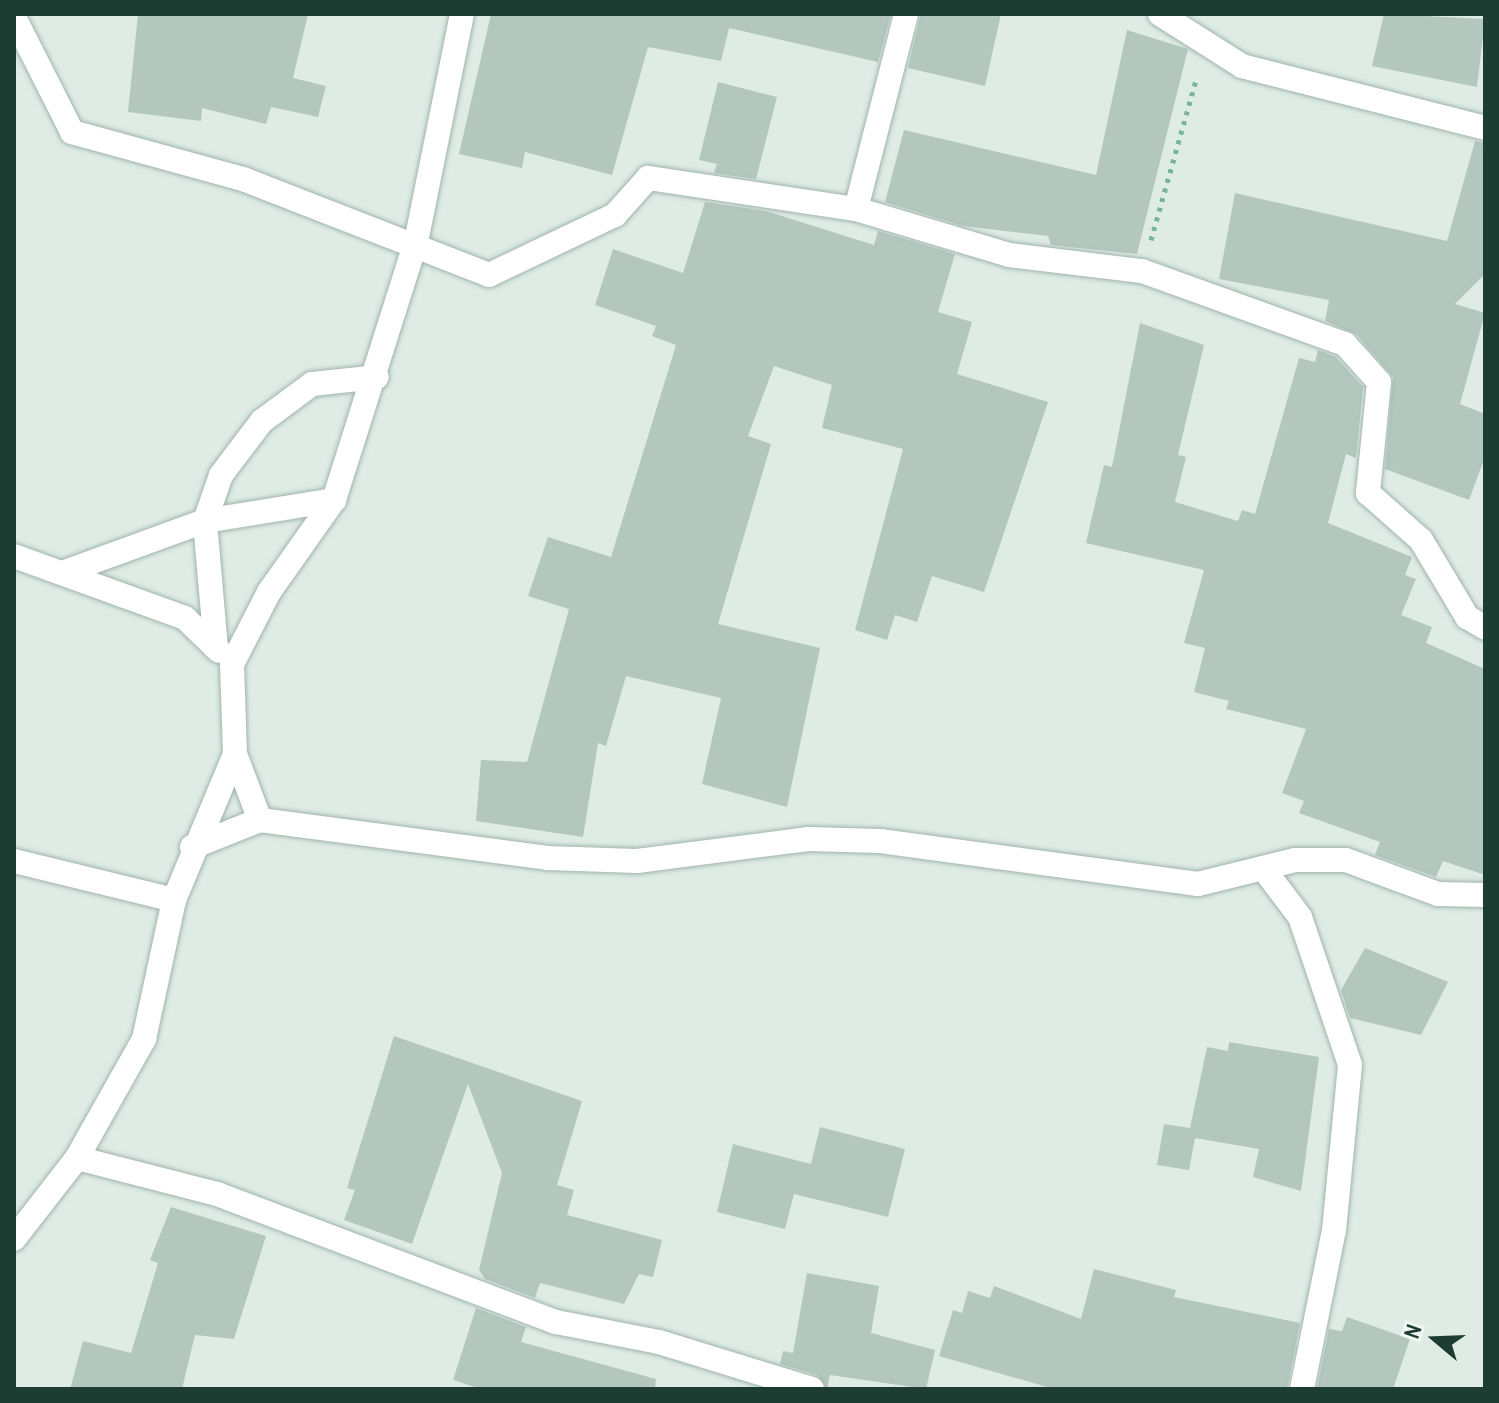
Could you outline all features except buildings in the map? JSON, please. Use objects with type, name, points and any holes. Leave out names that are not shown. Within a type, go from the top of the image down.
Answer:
[{"type":"street","points":[[224,656],[334,500],[377,377],[416,242],[462,14]]},
{"type":"street","points":[[856,209],[906,14]]},
{"type":"street","points":[[1160,14],[1242,66],[1485,128]]},
{"type":"street","points":[[14,17],[72,132],[243,179],[416,242],[489,275],[615,215],[648,178],[856,209],[1009,255],[1142,271],[1360,355],[1379,382],[1368,493],[1421,540],[1467,617],[1485,628]]},
{"type":"street","points":[[260,820],[235,754],[205,521],[221,475],[262,421],[312,384],[377,377]]},
{"type":"street","points":[[62,573],[205,521],[334,500]]},
{"type":"street","points":[[14,556],[185,618],[224,656]]},
{"type":"street","points":[[14,1239],[77,1158],[144,1039],[174,900],[192,847],[235,754]]},
{"type":"street","points":[[192,847],[260,820],[547,858],[637,861],[809,839],[955,848],[1073,871],[1198,884],[1263,868],[1346,860],[1438,894],[1485,895]]},
{"type":"street","points":[[14,861],[174,900]]},
{"type":"street","points":[[1263,868],[1300,917],[1350,1065],[1334,1230],[1302,1389]]},
{"type":"street","points":[[77,1158],[217,1194],[556,1322],[659,1342],[812,1389]]},
{"type":"path","points":[[1142,271],[1203,42]]}]
